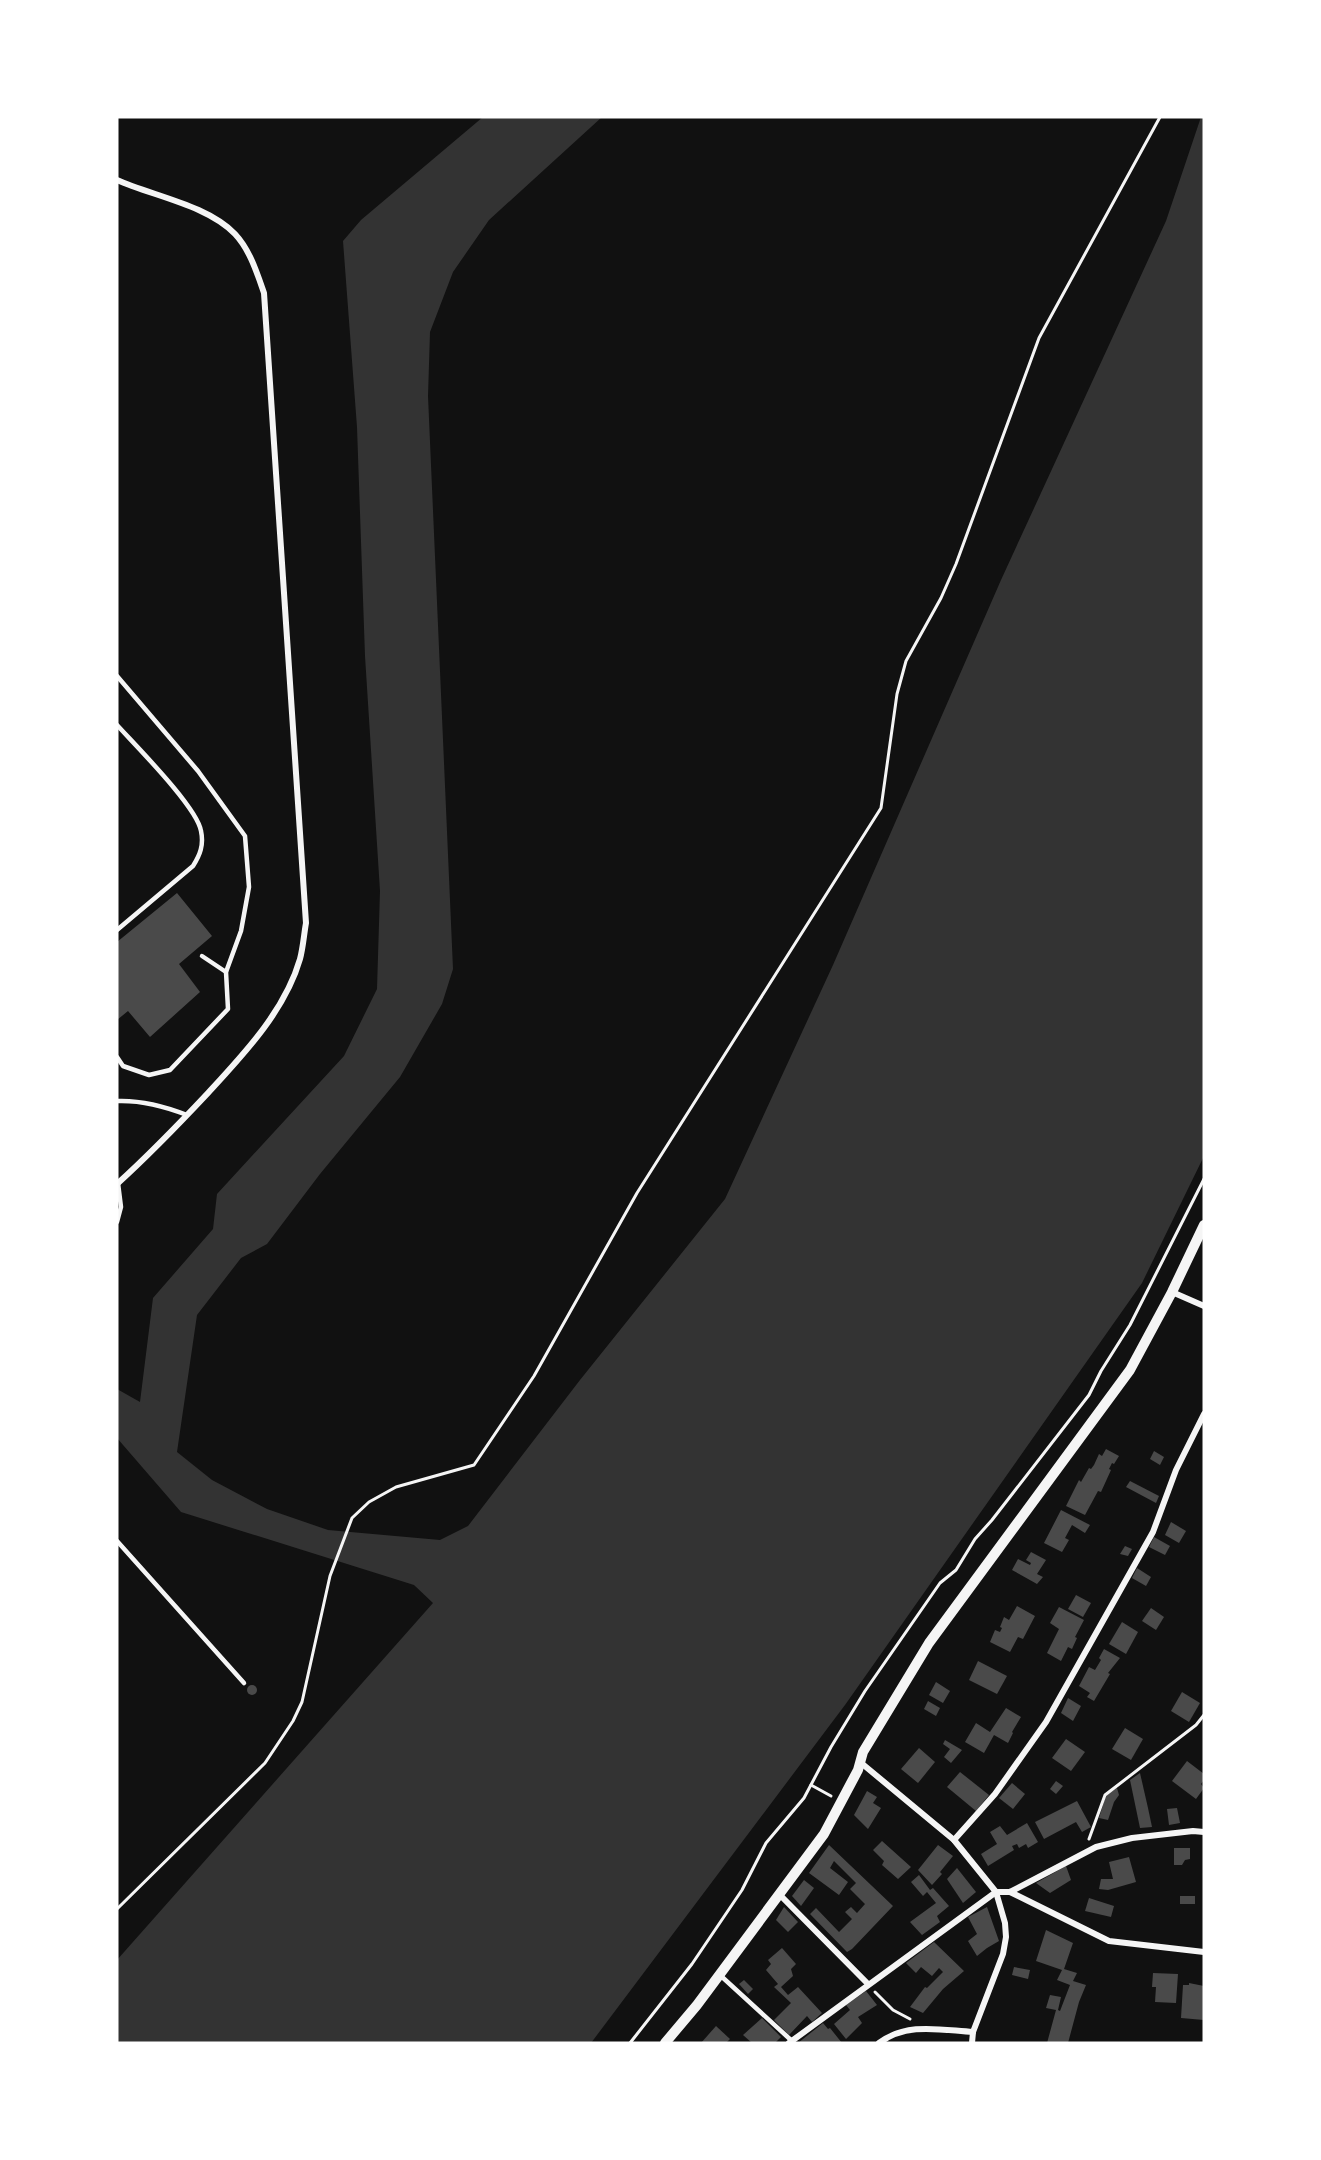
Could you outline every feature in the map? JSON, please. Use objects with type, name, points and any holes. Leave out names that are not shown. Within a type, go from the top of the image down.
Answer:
[{"type":"street","points":[[117,180],[207,214],[235,234],[245,248],[264,293],[306,923],[300,959],[282,1000],[258,1036],[187,1115],[117,1183]]},
{"type":"street","points":[[664,2043],[697,2005],[824,1834],[858,1770],[863,1752],[929,1643],[1130,1370],[1172,1292],[1204,1225]]},
{"type":"street","points":[[1172,1292],[1204,1306]]},
{"type":"street","points":[[954,1840],[995,1794],[1046,1722],[1153,1532],[1176,1470],[1204,1414]]},
{"type":"street","points":[[860,1761],[954,1840],[996,1892],[1005,1923],[1006,1937],[1003,1954],[972,2043]]},
{"type":"street","points":[[1010,1892],[1084,1852],[1132,1838],[1193,1831],[1204,1832]]},
{"type":"street","points":[[791,2042],[996,1892],[1010,1892],[1109,1941],[1204,1952]]},
{"type":"street","points":[[780,1895],[868,1984]]},
{"type":"street","points":[[879,2043],[902,2030],[974,2032]]},
{"type":"lane","points":[[117,676],[198,771],[245,836],[249,887],[241,931],[226,972],[228,1009],[170,1070],[149,1075],[123,1066],[117,1057]]},
{"type":"lane","points":[[117,725],[193,812],[201,830],[201,852],[193,866],[117,930]]},
{"type":"lane","points":[[202,956],[226,972]]},
{"type":"lane","points":[[117,1101],[132,1100],[162,1105],[187,1115]]},
{"type":"lane","points":[[117,1183],[121,1207],[117,1222]]},
{"type":"lane","points":[[117,1541],[244,1683]]},
{"type":"lane","points":[[719,1974],[791,2042]]},
{"type":"path","points":[[117,1909],[265,1763],[293,1721],[303,1702],[330,1576],[352,1518],[369,1502],[396,1487],[474,1465],[534,1376],[637,1193],[881,808],[897,694],[906,661],[956,564],[1039,338],[1160,117]]},
{"type":"path","points":[[630,2043],[692,1964],[742,1890],[766,1843],[804,1798],[831,1747],[865,1691],[940,1583],[956,1570],[975,1539],[1089,1395],[1130,1325],[1204,1179]]},
{"type":"path","points":[[1084,1852],[1105,1795],[1196,1725],[1204,1715]]},
{"type":"path","points":[[811,1785],[833,1797]]},
{"type":"path","points":[[868,1984],[893,2010],[926,2029]]},
{"type":"shaded area","points":[[483,117],[602,117],[489,220],[453,272],[430,332],[428,396],[453,969],[442,1004],[400,1077],[320,1174],[267,1244],[241,1258],[197,1315],[177,1452],[212,1480],[267,1509],[328,1530],[440,1540],[468,1526],[580,1380],[725,1199],[833,965],[1001,580],[1166,221],[1201,117],[1204,117],[1204,1156],[1142,1283],[845,1705],[591,2043],[117,2043],[117,1960],[433,1603],[414,1585],[181,1512],[117,1438],[117,1389],[140,1402],[153,1298],[213,1229],[217,1194],[344,1056],[377,989],[380,891],[365,656],[357,427],[343,241],[361,220]]},
{"type":"building","points":[[177,893],[212,936],[179,964],[200,992],[150,1037],[128,1011],[117,1020],[117,942]]},
{"type":"building","points":[[1106,1449],[1119,1456],[1114,1464],[1112,1463],[1101,1492],[1098,1491],[1085,1515],[1066,1506],[1079,1480],[1081,1482],[1099,1454],[1102,1456]]},
{"type":"building","points":[[1154,1451],[1164,1457],[1160,1465],[1150,1459]]},
{"type":"building","points":[[1130,1481],[1159,1496],[1156,1503],[1126,1487]]},
{"type":"building","points":[[1061,1510],[1090,1525],[1085,1533],[1072,1525],[1065,1538],[1069,1540],[1062,1552],[1044,1543]]},
{"type":"building","points":[[1171,1522],[1186,1531],[1179,1543],[1165,1535]]},
{"type":"building","points":[[1154,1537],[1170,1546],[1165,1555],[1149,1547]]},
{"type":"building","points":[[1125,1546],[1132,1549],[1128,1556],[1120,1554]]},
{"type":"building","points":[[1031,1552],[1046,1560],[1037,1574],[1043,1577],[1037,1584],[1012,1570],[1018,1559],[1030,1565],[1031,1563],[1026,1560]]},
{"type":"building","points":[[1137,1568],[1151,1577],[1146,1586],[1132,1578]]},
{"type":"building","points":[[1076,1595],[1091,1603],[1083,1617],[1068,1609]]},
{"type":"building","points":[[1017,1606],[1035,1616],[1023,1639],[1018,1637],[1010,1652],[990,1642],[995,1630],[1000,1632],[1004,1617],[1009,1620]]},
{"type":"building","points":[[1059,1607],[1084,1620],[1075,1637],[1077,1638],[1072,1649],[1068,1647],[1061,1661],[1047,1653],[1059,1629],[1050,1623]]},
{"type":"building","points":[[1151,1608],[1164,1617],[1156,1630],[1142,1621]]},
{"type":"building","points":[[1122,1622],[1138,1632],[1126,1654],[1109,1644]]},
{"type":"building","points":[[1104,1649],[1120,1658],[1108,1673],[1110,1674],[1094,1701],[1087,1697],[1090,1693],[1079,1686],[1089,1667],[1095,1670]]},
{"type":"building","points":[[978,1661],[1007,1676],[997,1694],[969,1680]]},
{"type":"building","points":[[936,1682],[950,1691],[943,1703],[929,1695]]},
{"type":"building","points":[[252,1685],[256,1686],[256,1694],[252,1695],[248,1694],[247,1690],[248,1686]]},
{"type":"building","points":[[1182,1692],[1200,1703],[1189,1722],[1171,1711]]},
{"type":"building","points":[[1068,1698],[1081,1706],[1073,1721],[1061,1713]]},
{"type":"building","points":[[928,1701],[940,1708],[936,1716],[924,1709]]},
{"type":"building","points":[[1006,1708],[1021,1717],[1008,1743],[994,1735],[984,1753],[965,1742],[976,1723],[990,1732]]},
{"type":"building","points":[[1125,1728],[1143,1739],[1131,1760],[1112,1749]]},
{"type":"building","points":[[1066,1739],[1085,1752],[1071,1771],[1052,1758]]},
{"type":"building","points":[[945,1740],[962,1750],[951,1763],[944,1757],[950,1749],[943,1744]]},
{"type":"building","points":[[919,1748],[935,1762],[918,1783],[901,1769]]},
{"type":"building","points":[[1187,1761],[1204,1774],[1201,1784],[1204,1788],[1196,1799],[1172,1781]]},
{"type":"building","points":[[960,1772],[989,1795],[976,1811],[947,1787]]},
{"type":"building","points":[[1140,1773],[1152,1827],[1140,1828],[1130,1780]]},
{"type":"building","points":[[1056,1781],[1063,1786],[1056,1794],[1050,1789]]},
{"type":"building","points":[[1012,1783],[1025,1794],[1013,1809],[999,1798]]},
{"type":"building","points":[[1117,1788],[1119,1795],[1108,1820],[1099,1818],[1106,1795]]},
{"type":"building","points":[[867,1791],[877,1797],[873,1803],[881,1808],[868,1829],[854,1815]]},
{"type":"building","points":[[1077,1801],[1091,1827],[1082,1832],[1076,1822],[1044,1839],[1035,1822]]},
{"type":"building","points":[[1177,1808],[1180,1823],[1169,1825],[1167,1809]]},
{"type":"building","points":[[1027,1823],[1038,1842],[1028,1848],[1026,1844],[1019,1848],[1017,1844],[1012,1846],[1014,1850],[988,1866],[981,1854],[997,1844],[990,1832],[1000,1826],[1007,1835]]},
{"type":"building","points":[[882,1841],[911,1867],[898,1879],[882,1865],[884,1861],[873,1850]]},
{"type":"building","points":[[829,1845],[893,1906],[847,1952],[810,1914],[816,1908],[839,1932],[852,1919],[845,1912],[851,1907],[857,1913],[865,1904],[850,1889],[856,1883],[834,1861],[830,1868],[848,1882],[839,1895],[809,1873]]},
{"type":"building","points":[[938,1845],[953,1856],[932,1885],[918,1870]]},
{"type":"building","points":[[1174,1848],[1190,1848],[1190,1859],[1185,1860],[1182,1865],[1174,1865]]},
{"type":"building","points":[[1129,1857],[1136,1882],[1108,1890],[1099,1889],[1101,1879],[1113,1879],[1109,1862]]},
{"type":"building","points":[[1066,1866],[1071,1880],[1050,1893],[1036,1883]]},
{"type":"building","points":[[957,1868],[976,1892],[963,1903],[947,1879]]},
{"type":"building","points":[[919,1875],[930,1890],[933,1888],[949,1906],[937,1916],[940,1922],[922,1935],[910,1922],[936,1903],[927,1892],[923,1896],[911,1882]]},
{"type":"building","points":[[804,1880],[814,1888],[801,1906],[792,1896]]},
{"type":"building","points":[[1180,1896],[1195,1896],[1195,1904],[1180,1904]]},
{"type":"building","points":[[1089,1898],[1114,1906],[1111,1917],[1085,1911]]},
{"type":"building","points":[[784,1907],[798,1922],[788,1932],[776,1920]]},
{"type":"building","points":[[987,1907],[999,1941],[977,1956],[968,1941],[977,1934],[968,1917]]},
{"type":"building","points":[[1046,1930],[1073,1943],[1064,1969],[1077,1973],[1073,1981],[1086,1985],[1068,2043],[1047,2043],[1056,2010],[1046,2008],[1050,1995],[1061,1997],[1058,2010],[1060,2011],[1070,1985],[1057,1980],[1062,1970],[1036,1961]]},
{"type":"building","points":[[934,1942],[964,1971],[943,1989],[923,2013],[910,2007],[925,1987],[927,1988],[943,1972],[939,1968],[932,1976],[921,1967],[916,1973],[906,1963]]},
{"type":"building","points":[[782,1948],[796,1964],[791,1969],[793,1976],[781,1987],[788,1995],[798,1987],[822,2013],[812,2022],[807,2016],[789,2035],[774,2020],[791,2003],[774,1987],[778,1984],[766,1970],[771,1964],[768,1960]]},
{"type":"building","points":[[1014,1967],[1030,1970],[1028,1979],[1012,1975]]},
{"type":"building","points":[[1153,1973],[1178,1974],[1176,2003],[1155,2002],[1156,1987],[1152,1987]]},
{"type":"building","points":[[744,1980],[753,1989],[748,1994],[739,1984]]},
{"type":"building","points":[[1189,1983],[1204,1986],[1204,2020],[1181,2018],[1183,1985],[1189,1985]]},
{"type":"building","points":[[866,1991],[877,2005],[858,2017],[862,2023],[846,2039],[834,2024],[850,2010],[846,2005]]},
{"type":"building","points":[[762,2018],[781,2037],[775,2043],[752,2043],[743,2035]]},
{"type":"building","points":[[823,2023],[842,2043],[798,2043]]},
{"type":"building","points":[[716,2026],[730,2039],[726,2043],[701,2043]]}]
